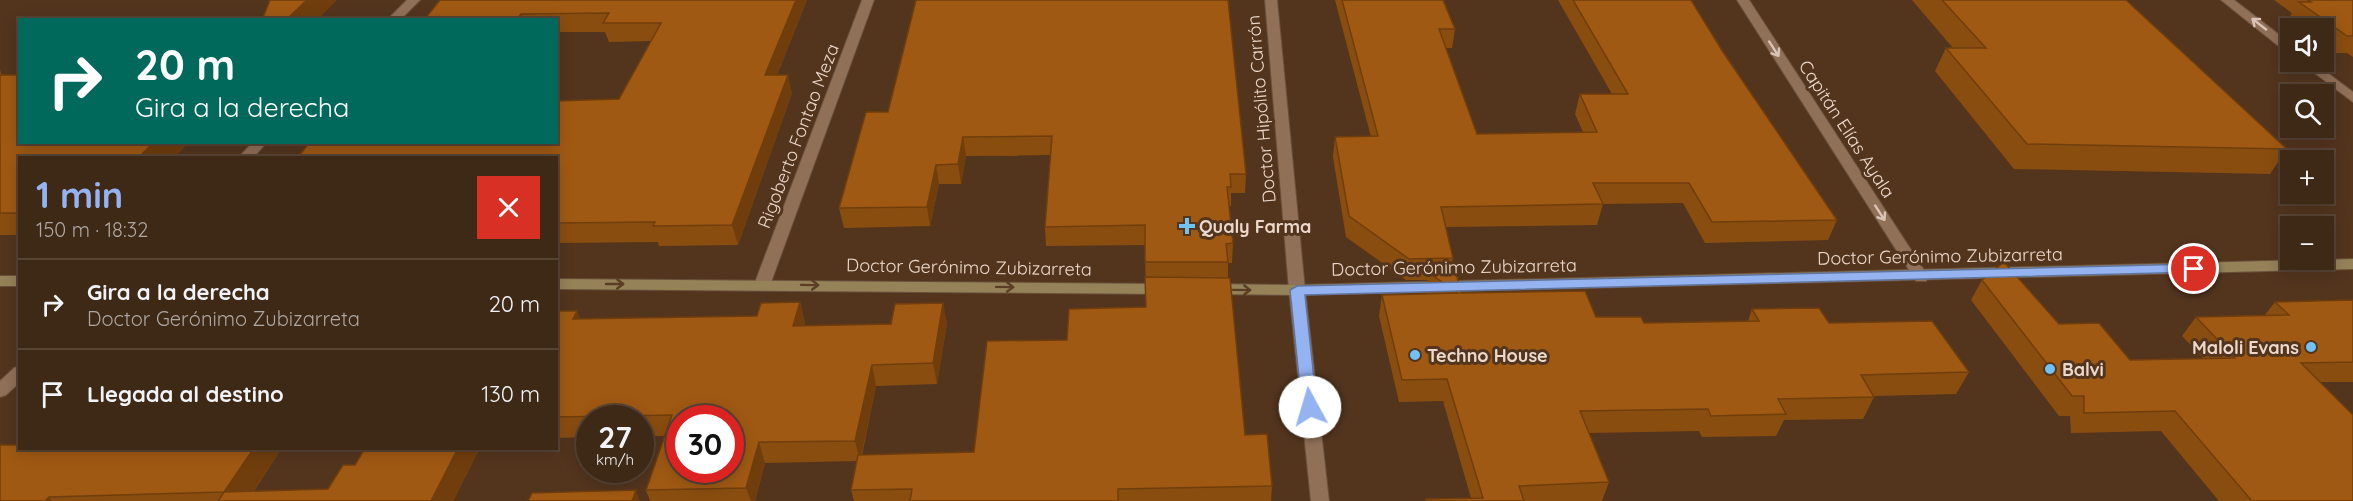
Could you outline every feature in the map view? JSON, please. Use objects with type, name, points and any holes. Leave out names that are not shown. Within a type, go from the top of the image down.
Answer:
[{"type":"main road","name":"Doctor Gerónimo Zubizarreta","points":[[558,284],[1297,290],[1921,277],[2353,264]]},
{"type":"main road","points":[[0,281],[18,281]]},
{"type":"street","points":[[395,18],[414,0]]},
{"type":"street","name":"Rigoberto Fontao Meza","points":[[762,285],[868,0]]},
{"type":"street","name":"Doctor Hipólito Carrón","points":[[1271,0],[1297,290],[1320,501]]},
{"type":"street","name":"Capitán Elías Ayala","points":[[1743,0],[1921,277]]},
{"type":"street","points":[[2227,0],[2280,41]]},
{"type":"street","points":[[2320,72],[2353,98]]},
{"type":"street","points":[[247,156],[259,144]]},
{"type":"street","points":[[0,391],[18,374]]},
{"type":"building","points":[[270,0],[307,0],[288,18],[263,18]]},
{"type":"building","points":[[440,0],[796,0],[765,75],[788,75],[732,225],[653,226],[655,222],[558,223],[558,156],[299,156],[308,144],[558,144],[558,101],[619,99],[661,23],[603,23],[609,13],[521,14],[518,18],[426,18]]},
{"type":"building","points":[[916,0],[1228,0],[1246,174],[1230,174],[1231,187],[1227,187],[1233,243],[1226,244],[1228,262],[1145,262],[1145,225],[1045,227],[1052,136],[963,137],[958,164],[936,165],[927,207],[839,208],[866,112],[888,112]]},
{"type":"building","points":[[1342,0],[1443,0],[1455,29],[1439,29],[1477,134],[1597,132],[1580,94],[1628,94],[1573,0],[1691,0],[1723,52],[1837,220],[1712,222],[1689,183],[1593,183],[1603,204],[1441,207],[1453,258],[1409,259],[1349,216],[1335,137],[1378,136]]},
{"type":"building","points":[[1942,0],[2126,0],[2287,149],[2027,144],[1946,48],[1986,48]]},
{"type":"building","points":[[2308,0],[2353,0],[2353,36],[2347,36],[2334,27],[2334,18],[2322,18],[2299,2],[2311,2]]},
{"type":"building","points":[[0,75],[18,75],[18,144],[152,144],[140,156],[18,156],[18,213],[0,213]]},
{"type":"building","points":[[2004,262],[2059,324],[2099,323],[2130,360],[2235,358],[2196,317],[2289,315],[2275,302],[2353,300],[2353,362],[2301,363],[2353,415],[2353,501],[2252,501],[2175,411],[2084,413],[2084,396],[2072,396],[1982,280]]},
{"type":"building","points":[[1456,272],[1461,293],[1585,291],[1596,317],[1641,317],[1644,323],[1759,321],[1752,309],[1819,308],[1829,323],[1932,321],[1969,372],[1861,375],[1874,397],[1778,399],[1786,414],[1711,416],[1708,409],[1580,411],[1609,482],[1519,486],[1524,501],[1426,501],[1426,499],[1483,498],[1447,379],[1402,380],[1382,295],[1458,293],[1429,273]]},
{"type":"building","points":[[1145,277],[1230,278],[1245,435],[1267,434],[1272,486],[1118,489],[1118,501],[910,501],[912,489],[851,490],[858,455],[974,452],[987,341],[1067,340],[1069,309],[1146,307]]},
{"type":"building","points":[[800,302],[793,326],[891,324],[895,304],[943,303],[933,363],[872,365],[855,441],[759,442],[746,488],[646,490],[648,483],[654,483],[654,467],[666,432],[666,483],[744,483],[744,405],[666,405],[666,415],[654,415],[654,405],[576,405],[576,417],[558,417],[558,311],[577,311],[573,319],[757,316],[761,303]]},
{"type":"building","points":[[18,443],[18,450],[253,450],[224,492],[49,497],[45,501],[0,501],[0,445]]},
{"type":"building","points":[[364,450],[457,450],[431,501],[218,501],[224,492],[328,489],[343,465],[355,465]]},
{"type":"building","points":[[636,490],[632,501],[528,501],[532,493]]},
{"type":"place","name":"Qualy Farma","points":[[1187,226]]},
{"type":"place","name":"Maloli Evans","points":[[2311,347]]},
{"type":"place","name":"Techno House","points":[[1415,355]]},
{"type":"place","name":"Balvi","points":[[2050,369]]},
{"type":"route","points":[[1310,407],[1297,290],[2194,269]]}]
